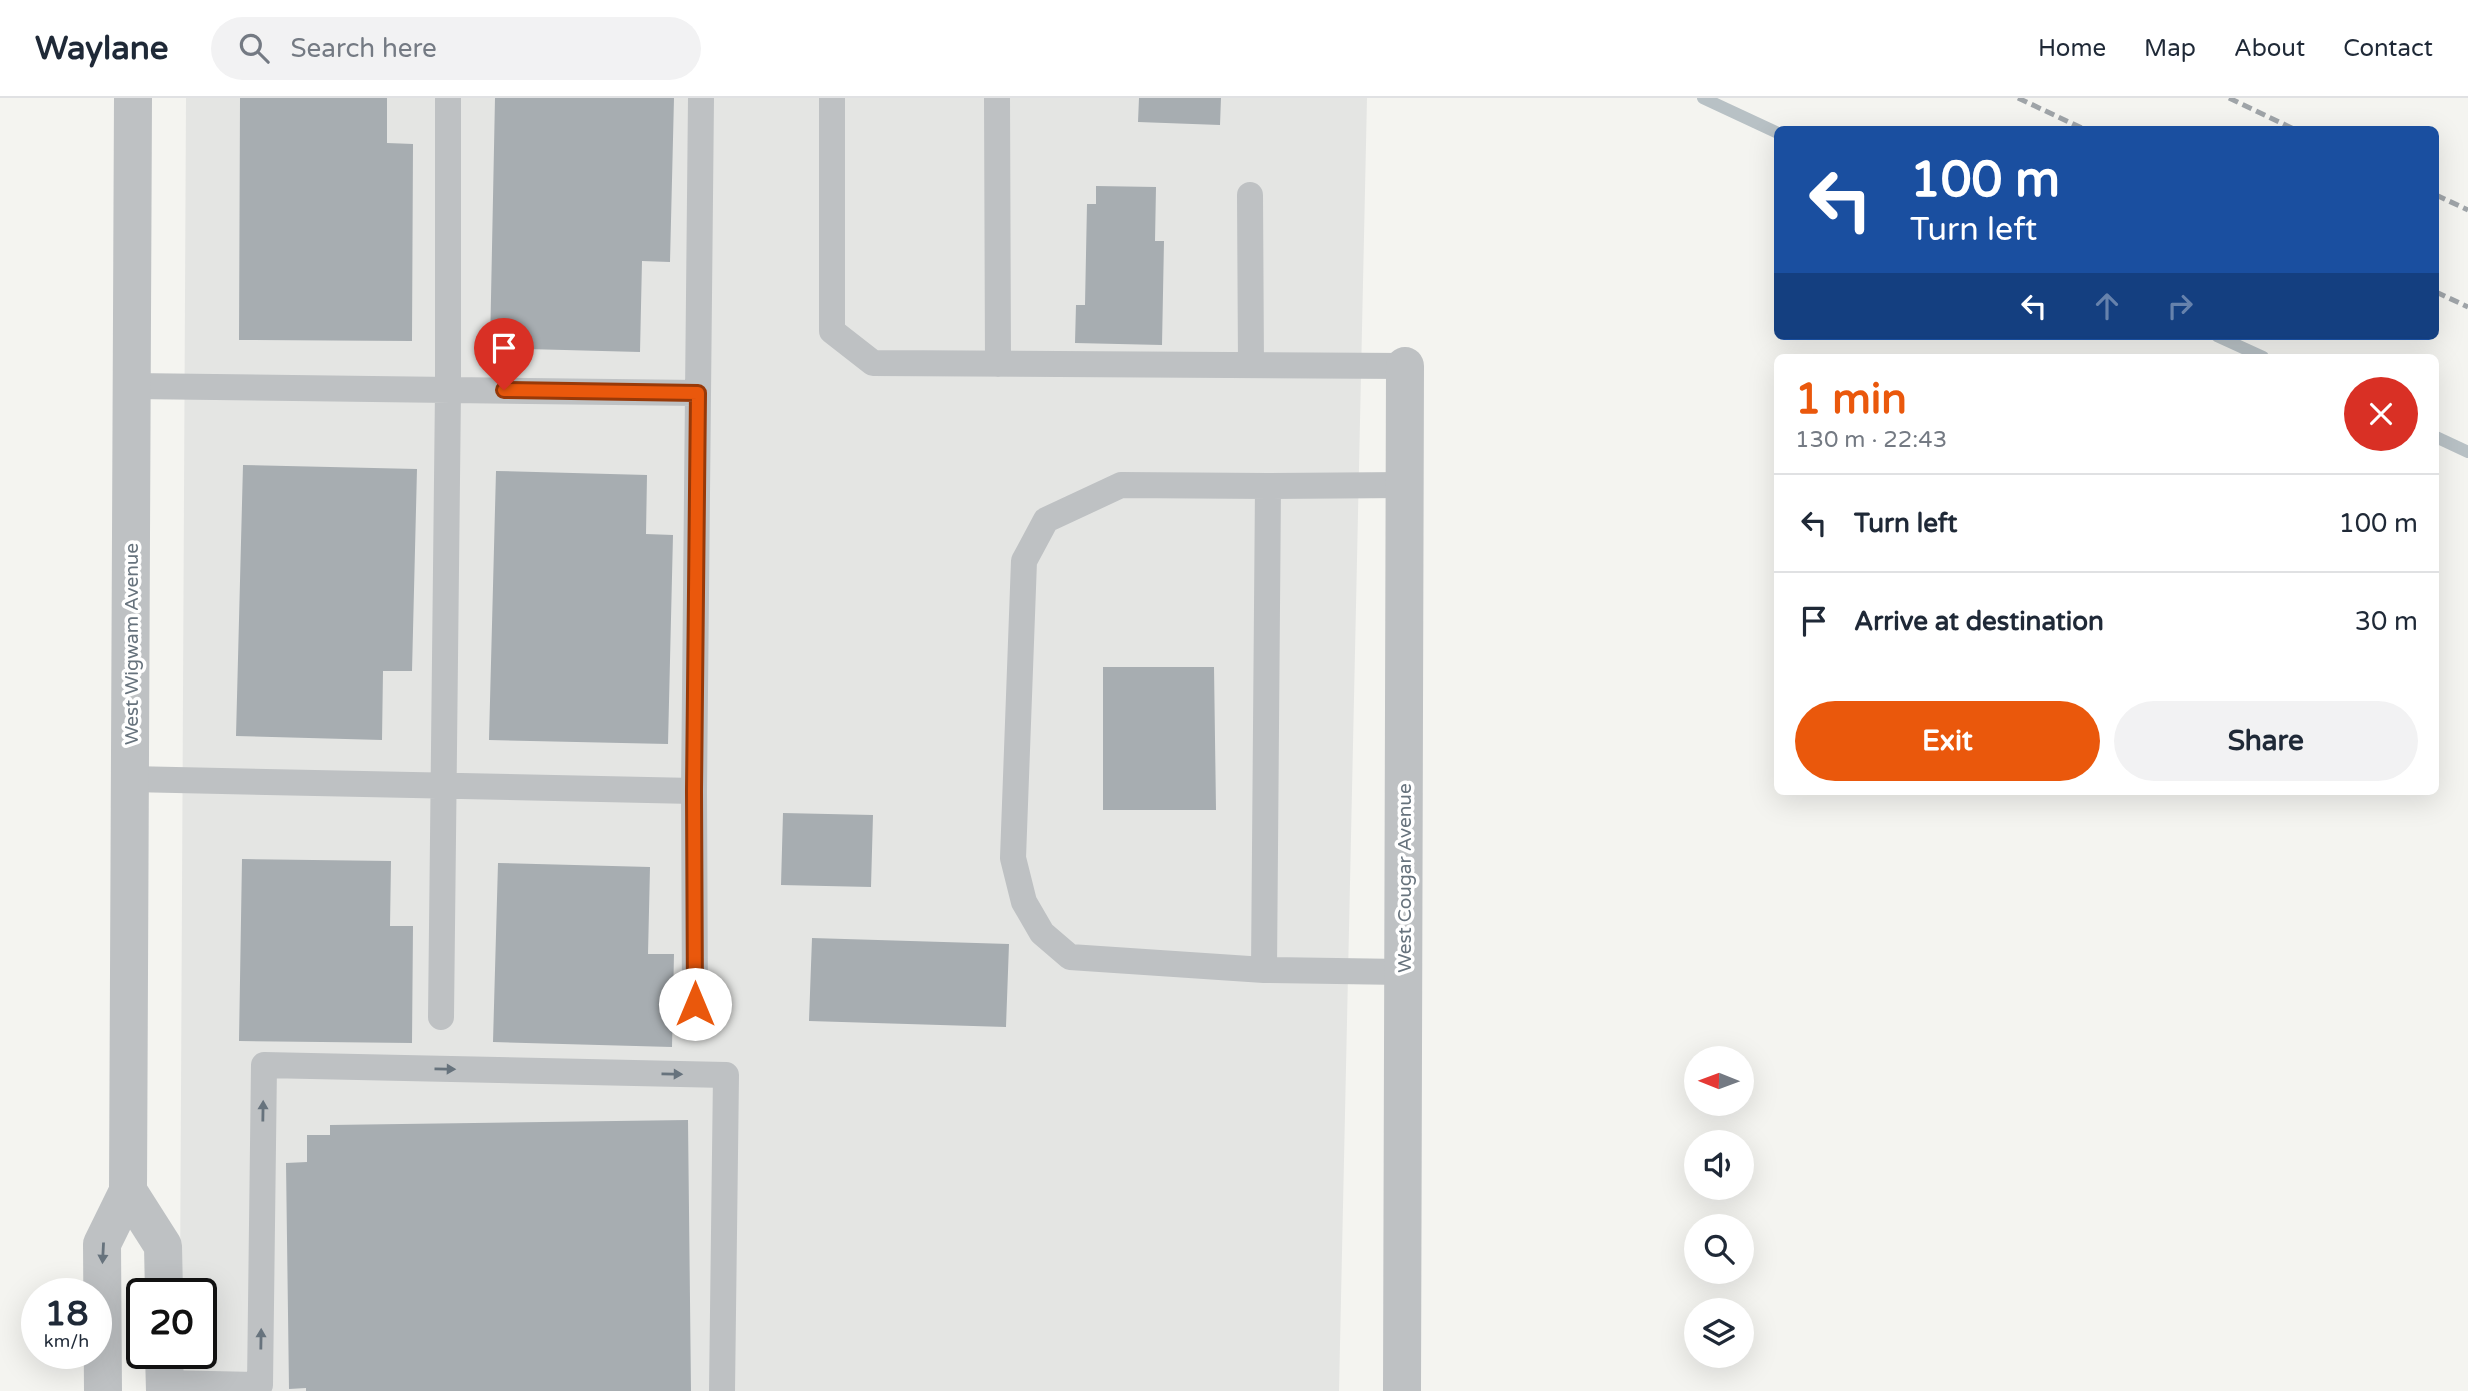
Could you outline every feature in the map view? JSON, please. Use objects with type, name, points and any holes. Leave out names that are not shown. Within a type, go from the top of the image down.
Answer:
[{"type":"street","name":"West Wigwam Avenue","points":[[103,1391],[102,1244],[128,1191],[133,98]]},
{"type":"street","name":"West Cougar Avenue","points":[[1402,1391],[1405,366]]},
{"type":"street","points":[[128,1191],[163,1246],[163,1278]]},
{"type":"lane","points":[[441,1017],[449,390],[448,98]]},
{"type":"lane","points":[[695,1004],[694,791],[701,98]]},
{"type":"lane","points":[[832,98],[832,331],[873,363],[1405,366]]},
{"type":"lane","points":[[997,98],[998,364]]},
{"type":"lane","points":[[1250,195],[1251,365]]},
{"type":"lane","points":[[132,386],[698,393]]},
{"type":"lane","points":[[1403,972],[1264,970],[1070,957],[1042,933],[1024,902],[1013,858],[1024,561],[1046,520],[1121,485],[1405,485]]},
{"type":"lane","points":[[1264,970],[1268,486]]},
{"type":"lane","points":[[130,779],[694,791]]},
{"type":"lane","points":[[165,1376],[261,1388],[264,1065],[726,1075],[722,1391]]},
{"type":"shaded area","points":[[186,98],[1367,98],[1339,1391],[179,1391],[180,1369],[217,1369],[217,1278],[180,1278]]},
{"type":"building","points":[[240,98],[387,98],[387,143],[413,144],[412,341],[239,340]]},
{"type":"building","points":[[495,98],[674,98],[670,262],[642,261],[640,352],[490,348]]},
{"type":"building","points":[[1139,98],[1221,98],[1220,125],[1138,122]]},
{"type":"building","points":[[1096,186],[1156,187],[1155,241],[1164,241],[1162,345],[1075,343],[1076,305],[1085,305],[1087,204],[1096,204]]},
{"type":"building","points":[[243,465],[417,469],[412,671],[383,671],[382,740],[236,736]]},
{"type":"building","points":[[496,471],[647,475],[646,534],[673,535],[668,744],[489,740]]},
{"type":"building","points":[[1103,667],[1214,667],[1216,810],[1103,810]]},
{"type":"building","points":[[783,813],[873,815],[871,887],[781,885]]},
{"type":"building","points":[[242,859],[391,861],[390,926],[413,926],[412,1043],[239,1041]]},
{"type":"building","points":[[498,863],[650,867],[648,954],[674,954],[672,1047],[493,1042]]},
{"type":"building","points":[[812,938],[1009,944],[1006,1027],[809,1021]]},
{"type":"building","points":[[688,1120],[691,1391],[289,1389],[286,1163],[307,1162],[307,1135],[330,1135],[330,1125]]},
{"type":"waterway","points":[[1703,98],[1774,131]]},
{"type":"waterway","points":[[2226,340],[2256,354]]},
{"type":"waterway","points":[[2439,438],[2468,452]]},
{"type":"railway","points":[[2018,98],[2078,126]]},
{"type":"railway","points":[[2229,98],[2288,126]]},
{"type":"railway","points":[[2439,196],[2468,210]]},
{"type":"railway","points":[[2439,293],[2468,307]]},
{"type":"route","points":[[504,390],[698,393],[695,1004]]}]
